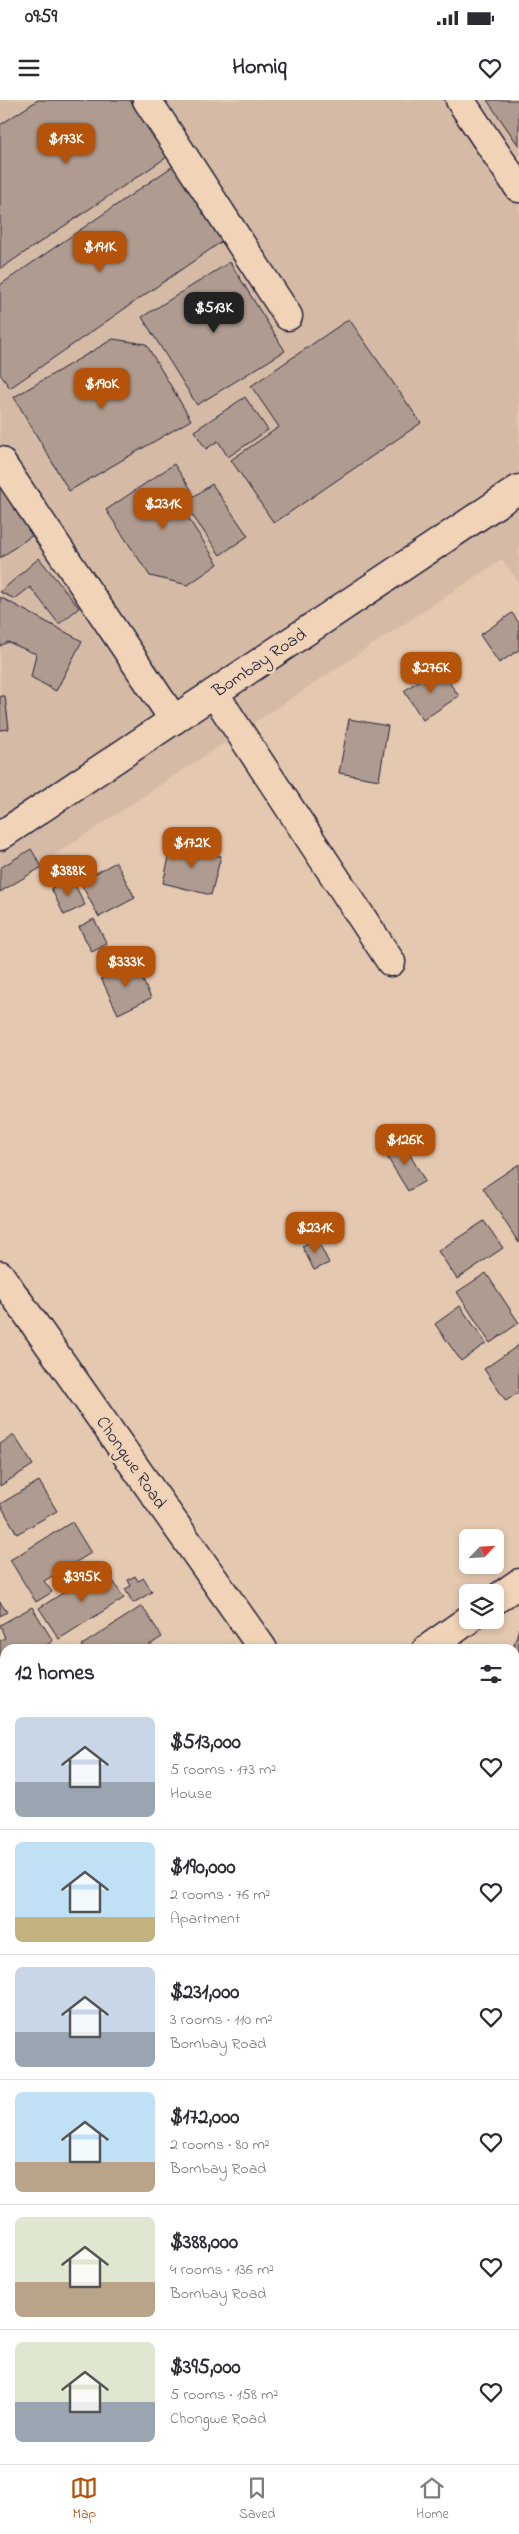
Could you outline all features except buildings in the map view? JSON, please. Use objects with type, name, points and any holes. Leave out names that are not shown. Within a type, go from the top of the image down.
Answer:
[{"type":"street","points":[[147,100],[288,316]]},
{"type":"street","points":[[460,100],[519,188]]},
{"type":"street","points":[[0,461],[174,720]]},
{"type":"street","name":"Bombay Road","points":[[0,836],[519,489]]},
{"type":"street","points":[[214,693],[391,962]]},
{"type":"street","name":"Chongwe Road","points":[[0,1275],[259,1644]]},
{"type":"street","points":[[504,1594],[519,1583]]},
{"type":"street","points":[[434,1644],[459,1626]]},
{"type":"shaded area","points":[[0,100],[519,100],[519,583],[502,559],[0,891]]}]
